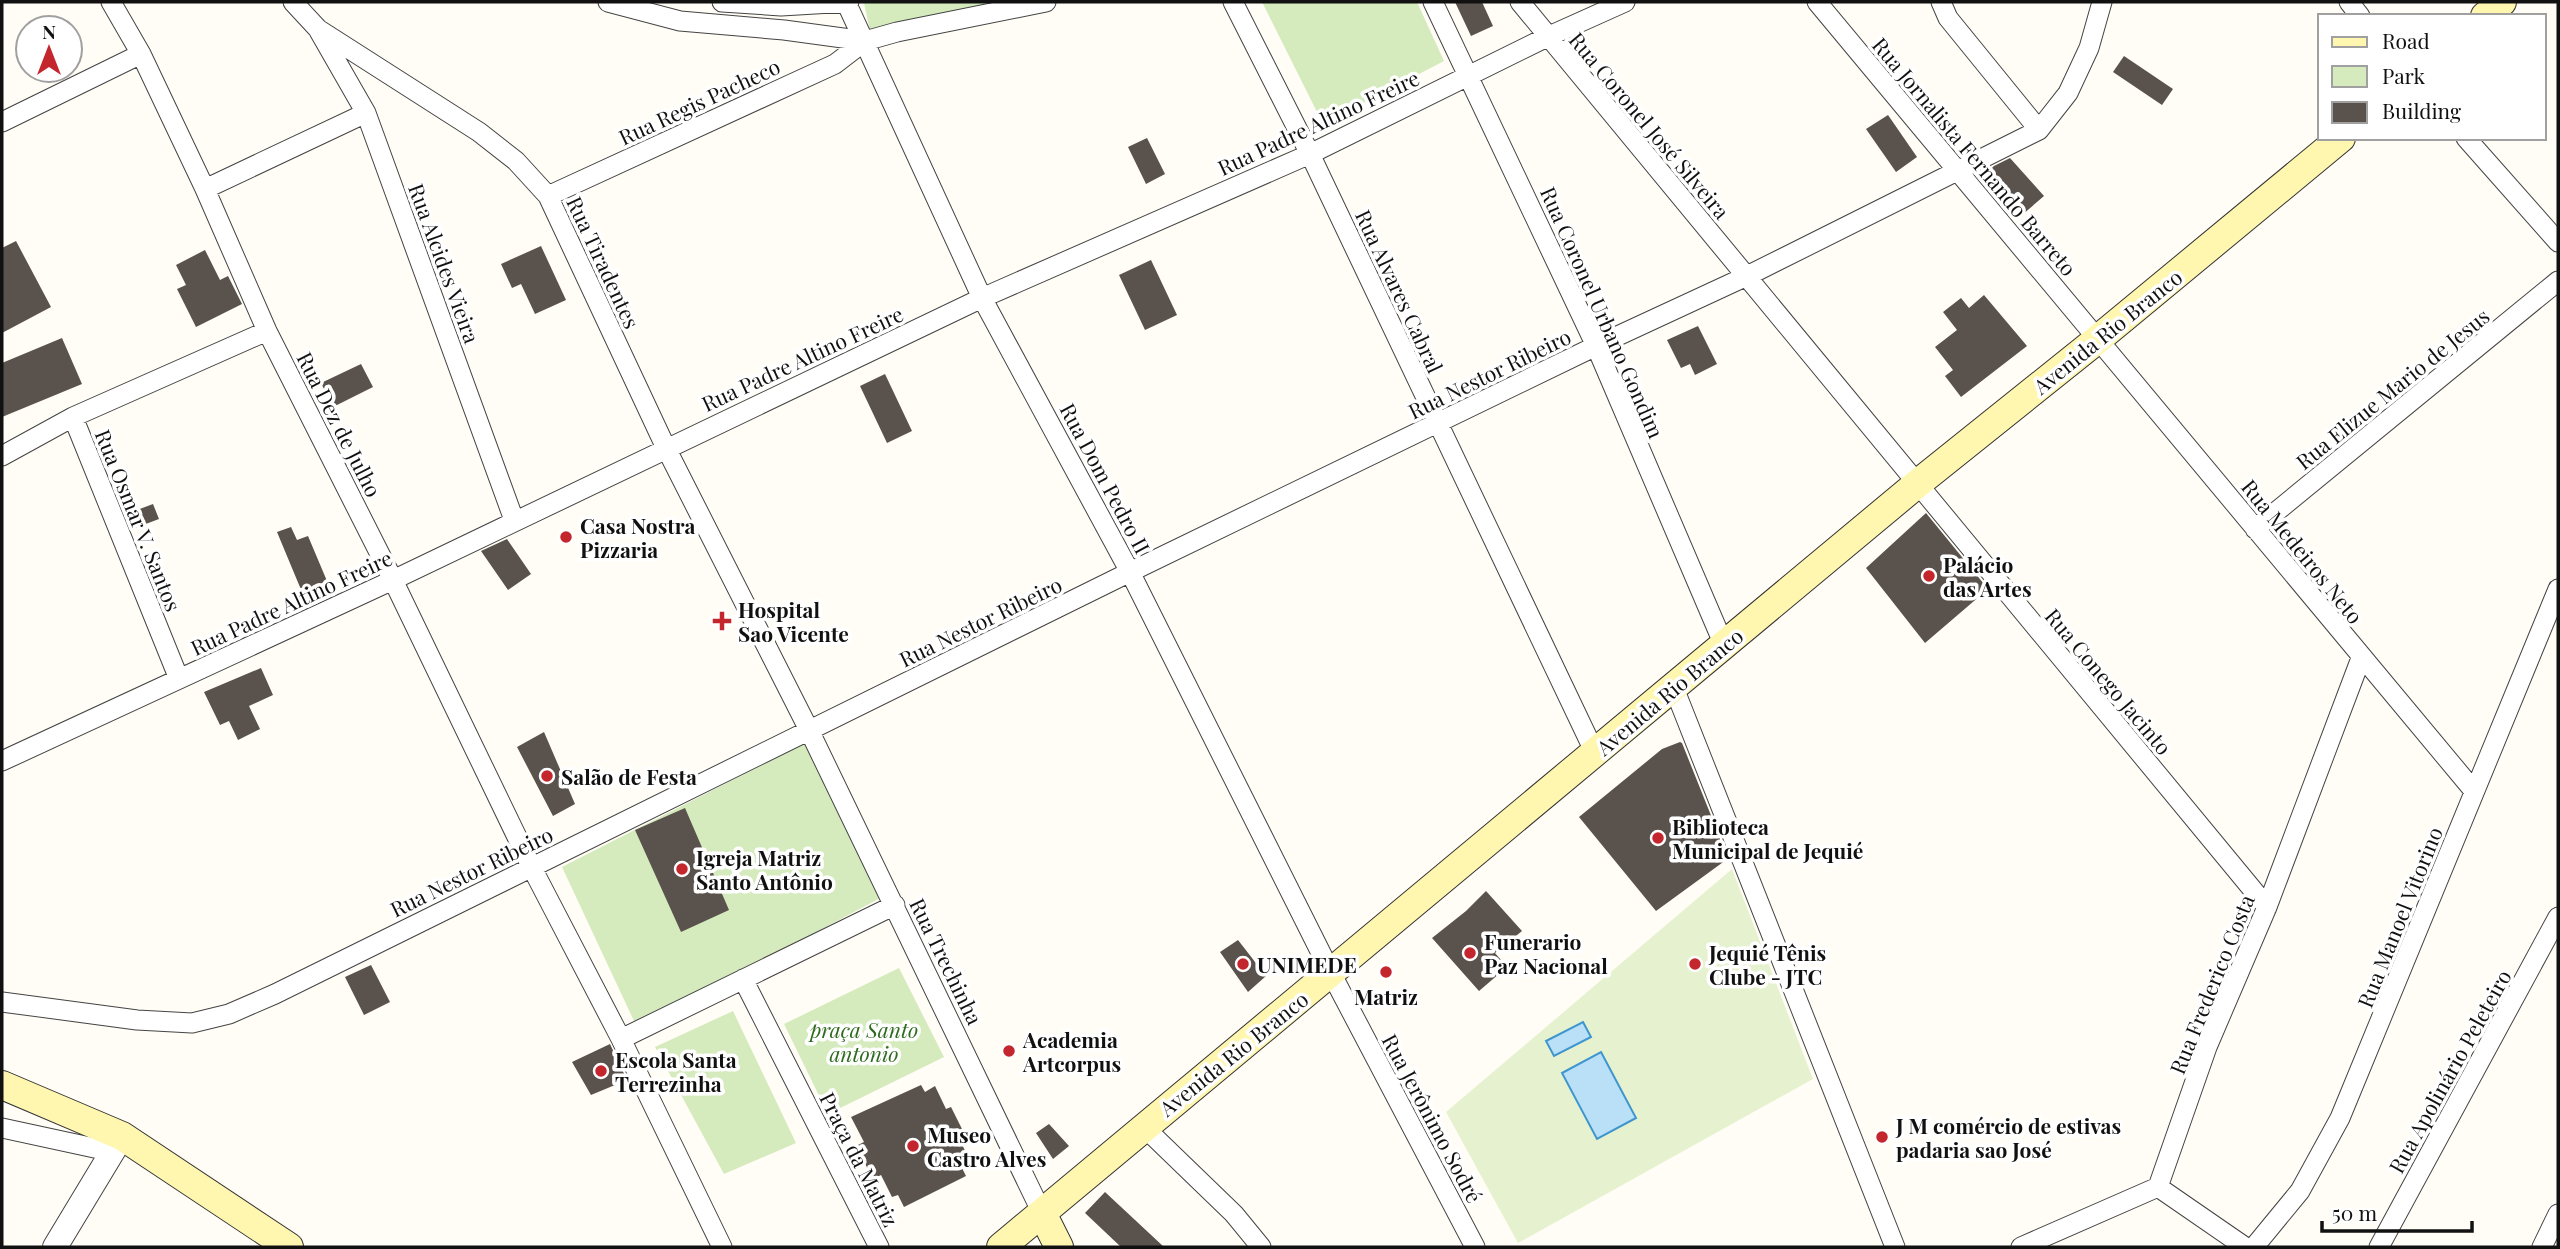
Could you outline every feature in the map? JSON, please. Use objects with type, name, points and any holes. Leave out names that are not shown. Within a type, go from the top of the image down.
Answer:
[{"type":"main road","points":[[2488,14],[2502,2]]},
{"type":"main road","name":"Avenida Rio Branco","points":[[1001,1247],[1917,484],[2339,140]]},
{"type":"main road","points":[[2,1085],[118,1144],[289,1247]]},
{"type":"main road","points":[[1042,1213],[1059,1247]]},
{"type":"street","name":"Rua Dez de Julho","points":[[111,2],[141,54],[205,189],[267,331],[722,1247]]},
{"type":"street","name":"Rua Tiradentes","points":[[293,2],[318,29],[479,132],[516,161],[548,196],[666,449],[809,730]]},
{"type":"street","points":[[608,2],[680,21],[783,30],[865,41],[1045,2]]},
{"type":"street","points":[[722,2],[781,6],[847,2]]},
{"type":"street","name":"Rua Dom Pedro II","points":[[847,2],[982,298],[1130,572],[1331,973]]},
{"type":"street","name":"Rua Alvares Cabral","points":[[1233,2],[1310,154],[1595,753]]},
{"type":"street","name":"Rua Coronel Urbano Gondim","points":[[1433,2],[1596,346],[1724,645]]},
{"type":"street","name":"Rua Coronel José Silveira","points":[[1520,2],[1917,484]]},
{"type":"street","name":"Rua Padre Altino Freire","points":[[2,761],[393,580],[982,298],[1310,154],[1547,37],[1625,2]]},
{"type":"street","name":"Rua Jornalista Fernando Barreto","points":[[1817,2],[2098,339]]},
{"type":"street","points":[[1941,2],[1948,19],[2039,130],[2068,93],[2089,48],[2102,2]]},
{"type":"street","name":"Rua Alcides Vieira","points":[[318,29],[366,113],[514,520]]},
{"type":"street","name":"Rua Regis Pacheco","points":[[548,196],[835,64],[865,41]]},
{"type":"street","points":[[2,122],[141,54]]},
{"type":"street","points":[[205,189],[366,113]]},
{"type":"street","name":"Rua Nestor Ribeiro","points":[[2,1002],[167,1023],[192,1023],[229,1014],[1130,572],[1596,346],[1747,276],[2039,130]]},
{"type":"street","points":[[2468,140],[2558,242]]},
{"type":"street","name":"Rua Elizue Mario de Jesus","points":[[2255,529],[2558,281]]},
{"type":"street","points":[[2,456],[72,417],[267,331]]},
{"type":"street","name":"Rua Medeiros Neto","points":[[2098,339],[2474,791]]},
{"type":"street","name":"Rua Osmar V. Santos","points":[[72,417],[179,678]]},
{"type":"street","name":"Rua Conego Jacinto","points":[[1917,484],[2267,907]]},
{"type":"street","name":"Rua Manoel Vitorino","points":[[2254,1247],[2300,1191],[2340,1118],[2557,594]]},
{"type":"street","name":"Rua Frederico Costa","points":[[2158,1187],[2207,1047],[2267,907],[2361,658]]},
{"type":"street","points":[[1674,688],[1895,1247]]},
{"type":"street","name":"Rua Trechinha","points":[[809,730],[1042,1213]]},
{"type":"street","points":[[621,1039],[895,905]]},
{"type":"street","name":"Rua Apolinário Peleteiro","points":[[2379,1247],[2558,917]]},
{"type":"street","name":"Rua Jerônimo Sodré","points":[[1331,973],[1475,1247]]},
{"type":"street","name":"Praça da Matriz","points":[[743,979],[880,1247]]},
{"type":"street","points":[[1144,1127],[1234,1214],[1261,1247]]},
{"type":"street","points":[[2,1128],[118,1144],[55,1247]]},
{"type":"street","points":[[2021,1247],[2158,1187],[2245,1247]]},
{"type":"street","points":[[2542,1247],[2558,1214]]},
{"type":"green space","points":[[1005,2],[870,31],[864,3]]},
{"type":"green space","points":[[1262,2],[1417,2],[1444,61],[1323,124]]},
{"type":"green space","points":[[809,741],[886,895],[788,947],[634,1021],[562,867]]},
{"type":"green space","name":"Jequié Tênis Clube - JTC","points":[[1732,869],[1813,1079],[1518,1243],[1446,1112]]},
{"type":"green space","name":"praça Santo antonio","points":[[899,968],[944,1057],[828,1114],[784,1024]]},
{"type":"green space","name":"praça Santo antonio","points":[[733,1011],[796,1143],[724,1174],[655,1047]]},
{"type":"water","points":[[1583,1022],[1591,1037],[1554,1056],[1546,1041]]},
{"type":"water","points":[[1601,1052],[1636,1118],[1597,1139],[1562,1073]]},
{"type":"building","points":[[1455,2],[1482,2],[1493,26],[1471,36]]},
{"type":"building","points":[[2124,56],[2173,89],[2162,105],[2113,72]]},
{"type":"building","points":[[1888,115],[1917,157],[1896,172],[1866,129]]},
{"type":"building","points":[[1147,138],[1165,174],[1146,184],[1128,147]]},
{"type":"building","points":[[2010,158],[2044,196],[2022,215],[1985,174]]},
{"type":"building","points":[[16,241],[51,307],[2,333],[2,248]]},
{"type":"building","points":[[541,246],[566,300],[535,314],[521,284],[512,288],[501,264]]},
{"type":"building","points":[[205,250],[220,280],[228,276],[242,304],[196,327],[177,289],[186,285],[176,265]]},
{"type":"building","points":[[1151,260],[1177,315],[1145,330],[1119,275]]},
{"type":"building","points":[[1984,295],[2027,346],[1961,397],[1945,376],[1953,370],[1935,347],[1957,330],[1943,312],[1961,298],[1969,308]]},
{"type":"building","points":[[1698,326],[1717,364],[1695,375],[1690,364],[1681,368],[1667,340]]},
{"type":"building","points":[[62,338],[82,384],[2,417],[2,363]]},
{"type":"building","points":[[361,364],[373,387],[333,407],[321,383]]},
{"type":"building","points":[[885,374],[912,431],[887,443],[860,386]]},
{"type":"building","points":[[153,504],[159,519],[135,528],[129,513]]},
{"type":"building","name":"Palácio das Artes","points":[[1926,513],[1988,589],[1925,643],[1866,568]]},
{"type":"building","points":[[291,527],[297,540],[308,536],[327,581],[302,592],[277,532]]},
{"type":"building","points":[[507,539],[531,574],[508,590],[481,551]]},
{"type":"building","points":[[261,668],[273,695],[249,706],[260,729],[238,740],[229,721],[220,725],[204,692]]},
{"type":"building","name":"Salão de Festa","points":[[544,732],[575,804],[553,816],[517,747]]},
{"type":"building","name":"Biblioteca Municipal de Jequié","points":[[1680,742],[1718,833],[1726,860],[1656,911],[1579,817],[1662,749]]},
{"type":"building","name":"Igreja Matriz Santo Antônio","points":[[685,808],[729,910],[681,932],[635,830]]},
{"type":"building","name":"Funerario Paz Nacional","points":[[1486,891],[1522,931],[1495,953],[1507,967],[1479,991],[1432,938]]},
{"type":"building","name":"UNIMEDE","points":[[1238,940],[1266,976],[1248,992],[1220,952]]},
{"type":"building","points":[[371,965],[390,1002],[364,1015],[345,977]]},
{"type":"building","name":"Escola Santa Terrezinha","points":[[610,1044],[627,1080],[591,1095],[572,1062]]},
{"type":"building","points":[[921,1085],[925,1092],[935,1086],[946,1109],[951,1107],[964,1133],[958,1136],[969,1159],[960,1164],[966,1176],[904,1207],[898,1195],[892,1197],[881,1175],[873,1179],[856,1146],[864,1142],[851,1117]]},
{"type":"building","points":[[1049,1124],[1069,1146],[1053,1159],[1036,1133]]},
{"type":"building","points":[[1105,1192],[1164,1247],[1121,1247],[1085,1213]]},
{"type":"place","name":"Casa Nostra Pizzaria","points":[[566,537]]},
{"type":"place","name":"Palácio das Artes","points":[[1929,576]]},
{"type":"place","name":"Hospital Sao Vicente","points":[[722,621]]},
{"type":"place","name":"Salão de Festa","points":[[547,776]]},
{"type":"place","name":"Biblioteca Municipal de Jequié","points":[[1658,838]]},
{"type":"place","name":"Igreja Matriz Santo Antônio","points":[[682,869]]},
{"type":"place","name":"Funerario Paz Nacional","points":[[1470,953]]},
{"type":"place","name":"UNIMEDE","points":[[1243,964]]},
{"type":"place","name":"Jequié Tênis Clube - JTC","points":[[1695,964]]},
{"type":"place","name":"Matriz","points":[[1386,972]]},
{"type":"place","name":"Academia Artcorpus","points":[[1009,1051]]},
{"type":"place","name":"Escola Santa Terrezinha","points":[[601,1071]]},
{"type":"place","name":"J M comércio de estivas padaria sao José","points":[[1882,1137]]},
{"type":"place","name":"Museo Castro Alves","points":[[913,1146]]}]
